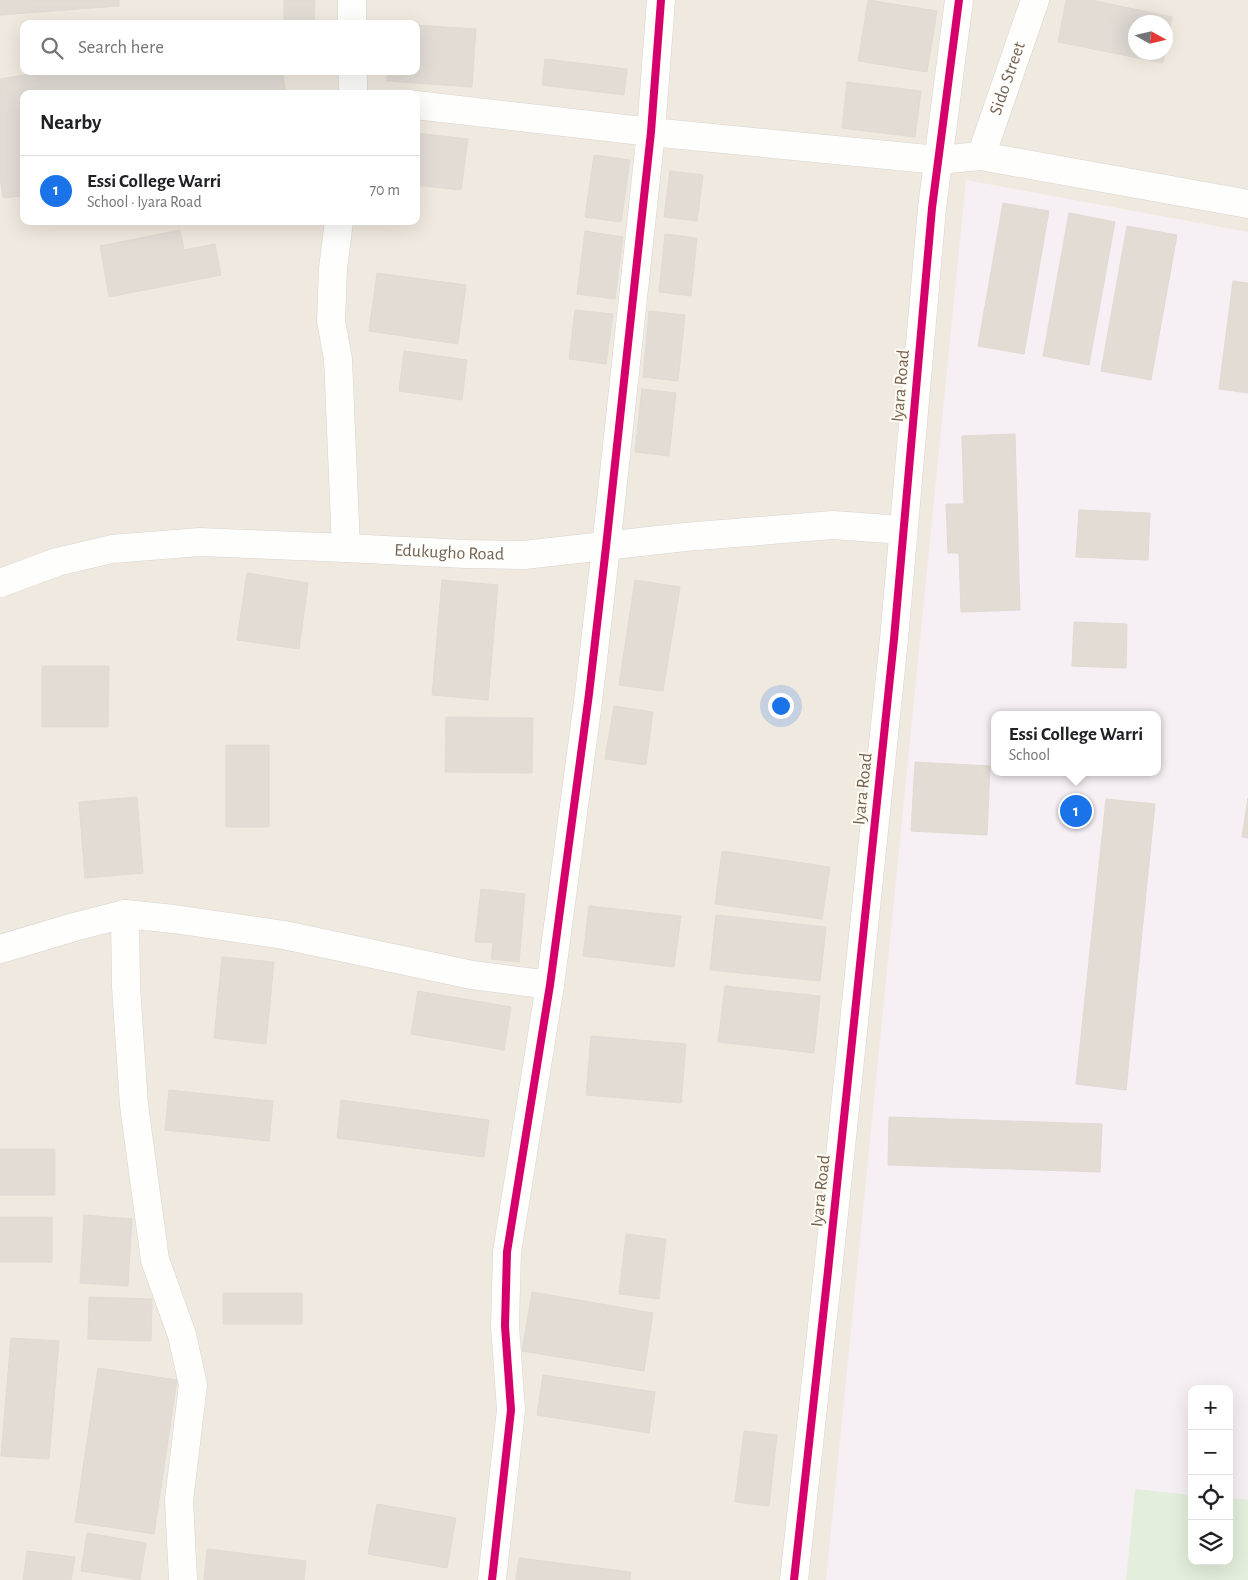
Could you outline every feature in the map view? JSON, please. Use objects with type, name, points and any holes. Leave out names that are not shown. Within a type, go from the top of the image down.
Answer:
[{"type":"street","points":[[352,0],[352,20]]},
{"type":"street","points":[[492,1580],[511,1410],[505,1326],[507,1252],[550,985],[589,694],[651,132],[661,0]]},
{"type":"street","name":"Iyara Road","points":[[794,1580],[893,649],[932,208],[959,0]]},
{"type":"street","name":"Sido Street","points":[[981,156],[1035,0]]},
{"type":"street","points":[[353,75],[353,90]]},
{"type":"street","points":[[420,105],[651,132],[938,160],[981,156],[1248,204]]},
{"type":"street","points":[[338,225],[333,269],[331,321],[338,359],[346,548]]},
{"type":"street","name":"Edukugho Road","points":[[0,583],[57,562],[112,549],[200,542],[524,555],[685,537],[833,525],[903,530]]},
{"type":"street","points":[[0,949],[74,926],[125,914],[284,935],[472,975],[550,985]]},
{"type":"street","points":[[125,914],[126,987],[134,1105],[156,1260],[182,1335],[193,1385],[179,1500],[183,1580]]},
{"type":"shaded area","points":[[0,0],[1248,0],[1248,1580],[0,1580]]},
{"type":"shaded area","points":[[966,180],[1248,232],[1248,1580],[826,1580]]},
{"type":"green space","points":[[1135,1489],[1188,1495],[1188,1565],[1233,1565],[1233,1498],[1248,1500],[1248,1580],[1126,1580]]},
{"type":"building","points":[[0,0],[119,0],[119,6],[0,15]]},
{"type":"building","points":[[284,0],[315,0],[314,20],[284,20]]},
{"type":"building","points":[[868,0],[937,11],[927,72],[858,61]]},
{"type":"building","points":[[1066,0],[1091,0],[1162,15],[1128,15],[1128,56],[1058,42]]},
{"type":"building","points":[[420,25],[476,29],[472,87],[387,81],[388,75],[420,75]]},
{"type":"building","points":[[545,59],[627,69],[624,95],[542,85]]},
{"type":"building","points":[[1148,60],[1164,60],[1163,63]]},
{"type":"building","points":[[24,75],[283,75],[285,90],[20,90],[20,196],[3,198],[0,177],[0,79]]},
{"type":"building","points":[[847,82],[921,91],[915,137],[842,128]]},
{"type":"building","points":[[420,133],[468,139],[461,190],[420,185]]},
{"type":"building","points":[[594,155],[630,160],[621,222],[585,217]]},
{"type":"building","points":[[670,171],[703,175],[697,221],[664,217]]},
{"type":"building","points":[[1003,203],[1049,211],[1024,354],[978,346]]},
{"type":"building","points":[[1069,213],[1115,222],[1089,365],[1043,356]]},
{"type":"building","points":[[1127,226],[1177,235],[1151,380],[1101,371]]},
{"type":"building","points":[[180,230],[184,250],[215,244],[221,275],[109,297],[100,246]]},
{"type":"building","points":[[585,231],[623,237],[615,299],[577,294]]},
{"type":"building","points":[[665,234],[697,238],[691,296],[659,292]]},
{"type":"building","points":[[377,273],[466,285],[458,344],[369,331]]},
{"type":"building","points":[[1233,281],[1248,283],[1248,393],[1219,389]]},
{"type":"building","points":[[575,310],[613,314],[606,364],[569,359]]},
{"type":"building","points":[[649,311],[685,315],[678,381],[643,377]]},
{"type":"building","points":[[404,351],[467,360],[462,400],[399,391]]},
{"type":"building","points":[[642,389],[676,393],[669,456],[635,452]]},
{"type":"building","points":[[1015,434],[1020,610],[961,612],[959,553],[948,553],[946,504],[964,504],[962,436]]},
{"type":"building","points":[[1079,510],[1150,513],[1148,560],[1076,557]]},
{"type":"building","points":[[247,573],[308,583],[299,649],[237,640]]},
{"type":"building","points":[[442,580],[498,585],[488,700],[432,695]]},
{"type":"building","points":[[635,580],[680,587],[663,691],[619,685]]},
{"type":"building","points":[[1074,622],[1127,624],[1126,668],[1072,666]]},
{"type":"building","points":[[42,666],[109,666],[108,727],[42,727]]},
{"type":"building","points":[[614,706],[653,712],[646,765],[605,759]]},
{"type":"building","points":[[446,717],[533,718],[532,773],[445,772]]},
{"type":"building","points":[[226,745],[269,745],[269,827],[226,827]]},
{"type":"building","points":[[915,762],[990,766],[987,835],[911,831]]},
{"type":"building","points":[[137,797],[143,873],[85,878],[79,802]]},
{"type":"building","points":[[1248,798],[1248,838],[1242,837]]},
{"type":"building","points":[[1106,799],[1155,804],[1126,1090],[1076,1084]]},
{"type":"building","points":[[722,851],[830,867],[822,919],[715,904]]},
{"type":"building","points":[[481,889],[525,894],[519,962],[491,959],[493,943],[475,942]]},
{"type":"building","points":[[589,906],[681,916],[674,967],[583,956]]},
{"type":"building","points":[[716,915],[826,927],[820,981],[710,970]]},
{"type":"building","points":[[222,957],[274,962],[266,1044],[214,1038]]},
{"type":"building","points":[[725,986],[820,996],[814,1053],[718,1042]]},
{"type":"building","points":[[418,991],[511,1007],[504,1050],[411,1034]]},
{"type":"building","points":[[591,1036],[686,1044],[681,1103],[586,1095]]},
{"type":"building","points":[[169,1090],[273,1101],[269,1141],[165,1130]]},
{"type":"building","points":[[341,1100],[489,1120],[484,1157],[337,1138]]},
{"type":"building","points":[[889,1117],[1102,1124],[1100,1172],[888,1165]]},
{"type":"building","points":[[0,1149],[55,1149],[55,1195],[0,1195]]},
{"type":"building","points":[[84,1215],[132,1219],[128,1286],[80,1283]]},
{"type":"building","points":[[0,1217],[52,1217],[52,1262],[0,1262]]},
{"type":"building","points":[[626,1234],[666,1239],[659,1299],[619,1294]]},
{"type":"building","points":[[532,1292],[653,1313],[644,1371],[522,1351]]},
{"type":"building","points":[[223,1293],[302,1293],[302,1324],[223,1324]]},
{"type":"building","points":[[89,1297],[152,1299],[151,1341],[88,1339]]},
{"type":"building","points":[[11,1338],[59,1341],[49,1459],[1,1456]]},
{"type":"building","points":[[98,1368],[177,1380],[154,1534],[75,1522]]},
{"type":"building","points":[[543,1375],[655,1392],[649,1433],[537,1415]]},
{"type":"building","points":[[744,1431],[777,1435],[769,1506],[735,1502]]},
{"type":"building","points":[[377,1504],[456,1518],[447,1568],[368,1554]]},
{"type":"building","points":[[87,1533],[146,1543],[140,1580],[81,1571]]},
{"type":"building","points":[[207,1549],[306,1561],[304,1580],[204,1580]]},
{"type":"building","points":[[27,1551],[75,1557],[71,1580],[23,1580]]},
{"type":"building","points":[[519,1558],[631,1572],[630,1580],[516,1580]]},
{"type":"cycle path","points":[[492,1580],[511,1410],[505,1326],[507,1252],[550,985],[589,694],[651,132],[661,0]]},
{"type":"cycle path","points":[[794,1580],[894,639],[932,208],[959,0]]},
{"type":"place","name":"Essi College Warri","points":[[1076,811]]}]
